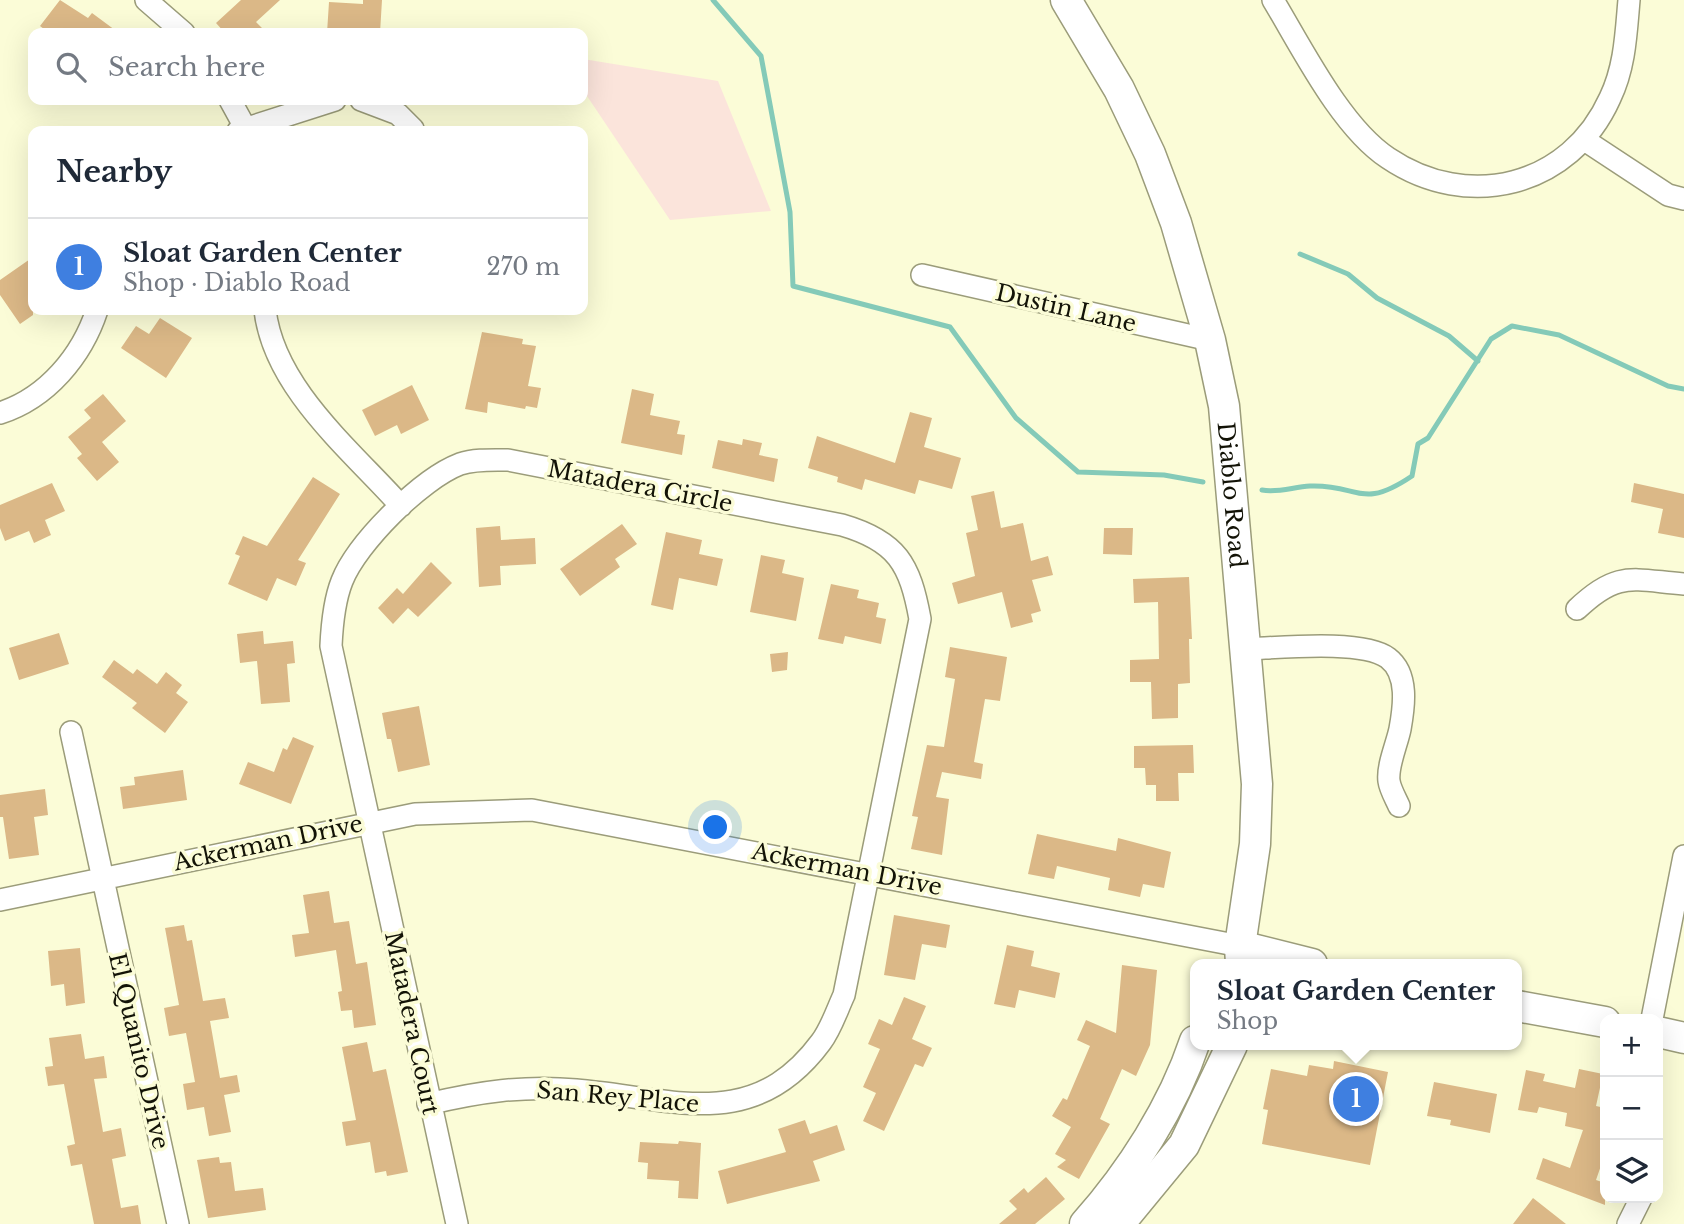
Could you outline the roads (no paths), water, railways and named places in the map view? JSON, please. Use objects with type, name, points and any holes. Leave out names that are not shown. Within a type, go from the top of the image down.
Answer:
[{"type":"street","points":[[146,0],[178,28]]},
{"type":"street","name":"Diablo Road","points":[[1066,0],[1119,89],[1150,154],[1176,223],[1210,340],[1224,406],[1257,784],[1255,844],[1236,958]]},
{"type":"street","points":[[1273,0],[1335,103],[1386,157],[1425,178],[1466,187],[1501,185],[1535,176],[1586,141],[1610,99],[1623,62],[1629,0]]},
{"type":"street","points":[[232,105],[241,126]]},
{"type":"street","points":[[255,126],[320,105]]},
{"type":"street","points":[[374,105],[398,114],[410,126]]},
{"type":"street","points":[[1586,141],[1668,195],[1684,199]]},
{"type":"street","name":"Dustin Lane","points":[[922,275],[1210,340]]},
{"type":"street","points":[[0,413],[44,388],[72,360],[94,315]]},
{"type":"street","points":[[266,315],[274,351],[300,394],[401,506]]},
{"type":"street","name":"Matadera Circle","points":[[371,822],[331,646],[333,618],[341,583],[353,558],[401,506],[442,474],[460,464],[508,460],[842,526],[873,534],[896,554],[913,582],[920,619],[867,873]]},
{"type":"street","points":[[1577,609],[1600,587],[1622,580],[1684,584]]},
{"type":"street","points":[[1245,649],[1332,646],[1369,651],[1387,657],[1393,663],[1403,685],[1400,726],[1389,780],[1399,806]]},
{"type":"street","name":"El Quanito Drive","points":[[71,732],[178,1224]]},
{"type":"street","name":"Ackerman Drive","points":[[0,900],[371,822],[448,811],[532,810],[867,873],[1236,958]]},
{"type":"street","name":"Matadera Court","points":[[371,822],[428,1104],[457,1224]]},
{"type":"street","points":[[1653,1014],[1684,856]]},
{"type":"street","name":"San Rey Place","points":[[428,1104],[474,1093],[518,1088],[575,1090],[712,1106],[755,1097],[791,1076],[822,1041],[844,995],[867,873]]},
{"type":"street","points":[[1522,1007],[1600,1021]]},
{"type":"street","points":[[1663,1033],[1684,1038]]},
{"type":"street","points":[[1085,1224],[1141,1150],[1183,1076],[1192,1050]]},
{"type":"street","points":[[1119,1224],[1184,1145],[1230,1050]]},
{"type":"street","points":[[1628,1224],[1638,1203]]},
{"type":"waterway","points":[[713,0],[761,56],[790,212],[793,286],[950,327],[1016,418],[1078,472],[1164,475],[1203,482]]},
{"type":"waterway","points":[[1300,254],[1348,274],[1377,298],[1449,336],[1478,361]]},
{"type":"waterway","points":[[1262,490],[1327,486],[1370,494],[1381,492],[1412,476],[1418,444],[1428,438],[1491,339],[1512,326],[1559,335],[1668,386],[1684,389]]},
{"type":"place","name":"Sloat Garden Center","points":[[1356,1099]]}]
